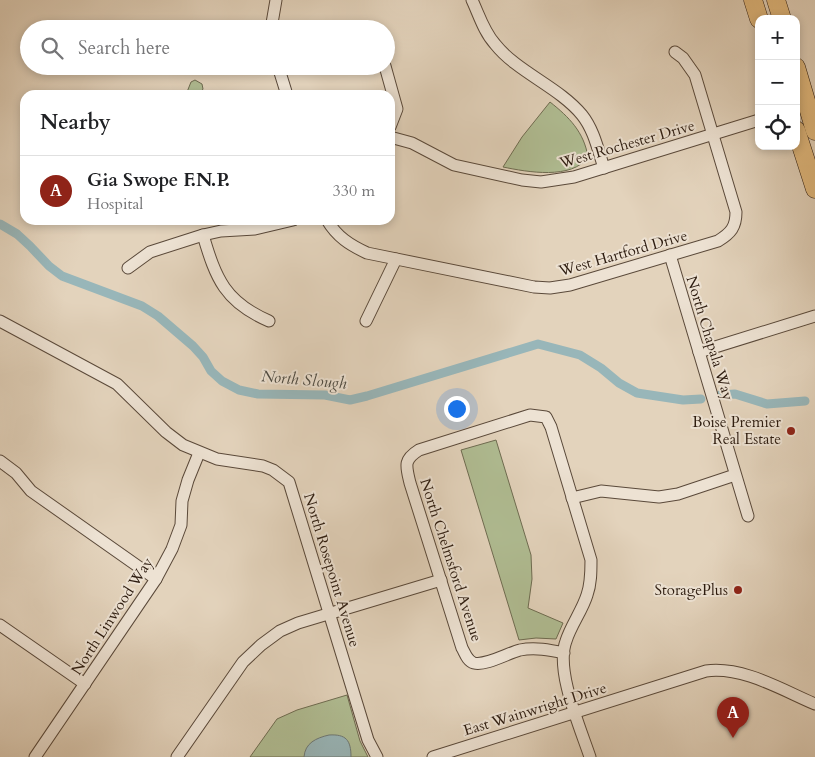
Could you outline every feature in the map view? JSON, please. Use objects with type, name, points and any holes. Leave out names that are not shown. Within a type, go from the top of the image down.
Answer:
[{"type":"highway","points":[[753,0],[758,15]]},
{"type":"highway","points":[[776,0],[781,15]]},
{"type":"highway","points":[[800,80],[815,131]]},
{"type":"highway","points":[[800,142],[815,189]]},
{"type":"street","points":[[273,20],[276,0]]},
{"type":"street","points":[[476,1],[489,36],[502,52],[570,103],[582,116],[593,133],[604,168]]},
{"type":"street","points":[[676,52],[684,58],[694,75],[713,135]]},
{"type":"street","points":[[281,75],[285,90]]},
{"type":"street","points":[[388,75],[392,90]]},
{"type":"street","points":[[395,101],[397,109],[395,114]]},
{"type":"street","name":"West Rochester Drive","points":[[395,138],[412,143],[454,166],[541,182],[558,180],[604,168],[755,121]]},
{"type":"street","name":"West Hartford Drive","points":[[396,259],[550,288],[570,285],[718,240],[726,236],[734,227],[736,212],[713,135]]},
{"type":"street","points":[[128,268],[150,252],[203,235],[277,225]]},
{"type":"street","points":[[330,225],[350,245],[367,253],[396,259],[366,321]]},
{"type":"street","points":[[203,235],[213,268],[221,285],[252,314],[269,321]]},
{"type":"street","name":"North Chapala Way","points":[[670,255],[748,516]]},
{"type":"street","points":[[699,352],[815,316]]},
{"type":"street","name":"North Rosepoint Avenue","points":[[0,321],[117,384],[166,432],[184,445],[199,453],[217,459],[263,466],[273,470],[289,482],[368,740],[377,757]]},
{"type":"street","name":"North Chelmsford Avenue","points":[[564,653],[543,649],[521,650],[485,662],[475,663],[468,659],[462,648],[410,483],[407,462],[410,455],[419,450],[530,415],[546,417],[552,427],[572,498]]},
{"type":"street","name":"North Linwood Way","points":[[35,757],[156,579],[172,549],[181,525],[182,501],[199,453]]},
{"type":"street","points":[[0,461],[16,473],[31,491],[156,579]]},
{"type":"street","points":[[590,757],[568,688],[563,663],[565,642],[587,594],[591,575],[591,560],[572,498],[601,491],[659,497],[678,494],[736,475]]},
{"type":"street","points":[[177,757],[243,662],[260,645],[280,631],[298,623],[441,580]]},
{"type":"street","points":[[0,624],[85,684]]},
{"type":"street","name":"East Wainwright Drive","points":[[432,757],[453,754],[576,712],[706,671],[721,669],[761,680],[815,704]]},
{"type":"green space","points":[[195,80],[202,84],[203,89],[188,90],[191,82]]},
{"type":"green space","points":[[550,102],[575,126],[583,140],[588,157],[581,164],[560,172],[524,171],[503,167],[522,137]]},
{"type":"green space","points":[[496,440],[531,555],[532,579],[528,608],[563,623],[556,639],[536,638],[519,640],[461,450]]},
{"type":"green space","points":[[347,695],[360,741],[368,757],[250,757],[277,719],[297,710]]},
{"type":"water","points":[[329,735],[343,737],[349,742],[351,757],[304,757],[306,748],[312,742]]},
{"type":"waterway","name":"North Slough","points":[[0,224],[17,234],[49,266],[62,276],[142,306],[158,316],[193,346],[203,357],[211,371],[222,381],[239,390],[258,394],[325,395],[350,400],[538,344],[580,355],[601,368],[619,383],[637,393],[683,400],[701,399]]},
{"type":"waterway","name":"North Slough","points":[[720,395],[735,394],[767,404],[805,401]]},
{"type":"place","name":"Boise Premier Real Estate","points":[[791,431]]},
{"type":"place","name":"StoragePlus","points":[[738,590]]},
{"type":"place","name":"Gia Swope F.N.P.","points":[[733,738]]}]
